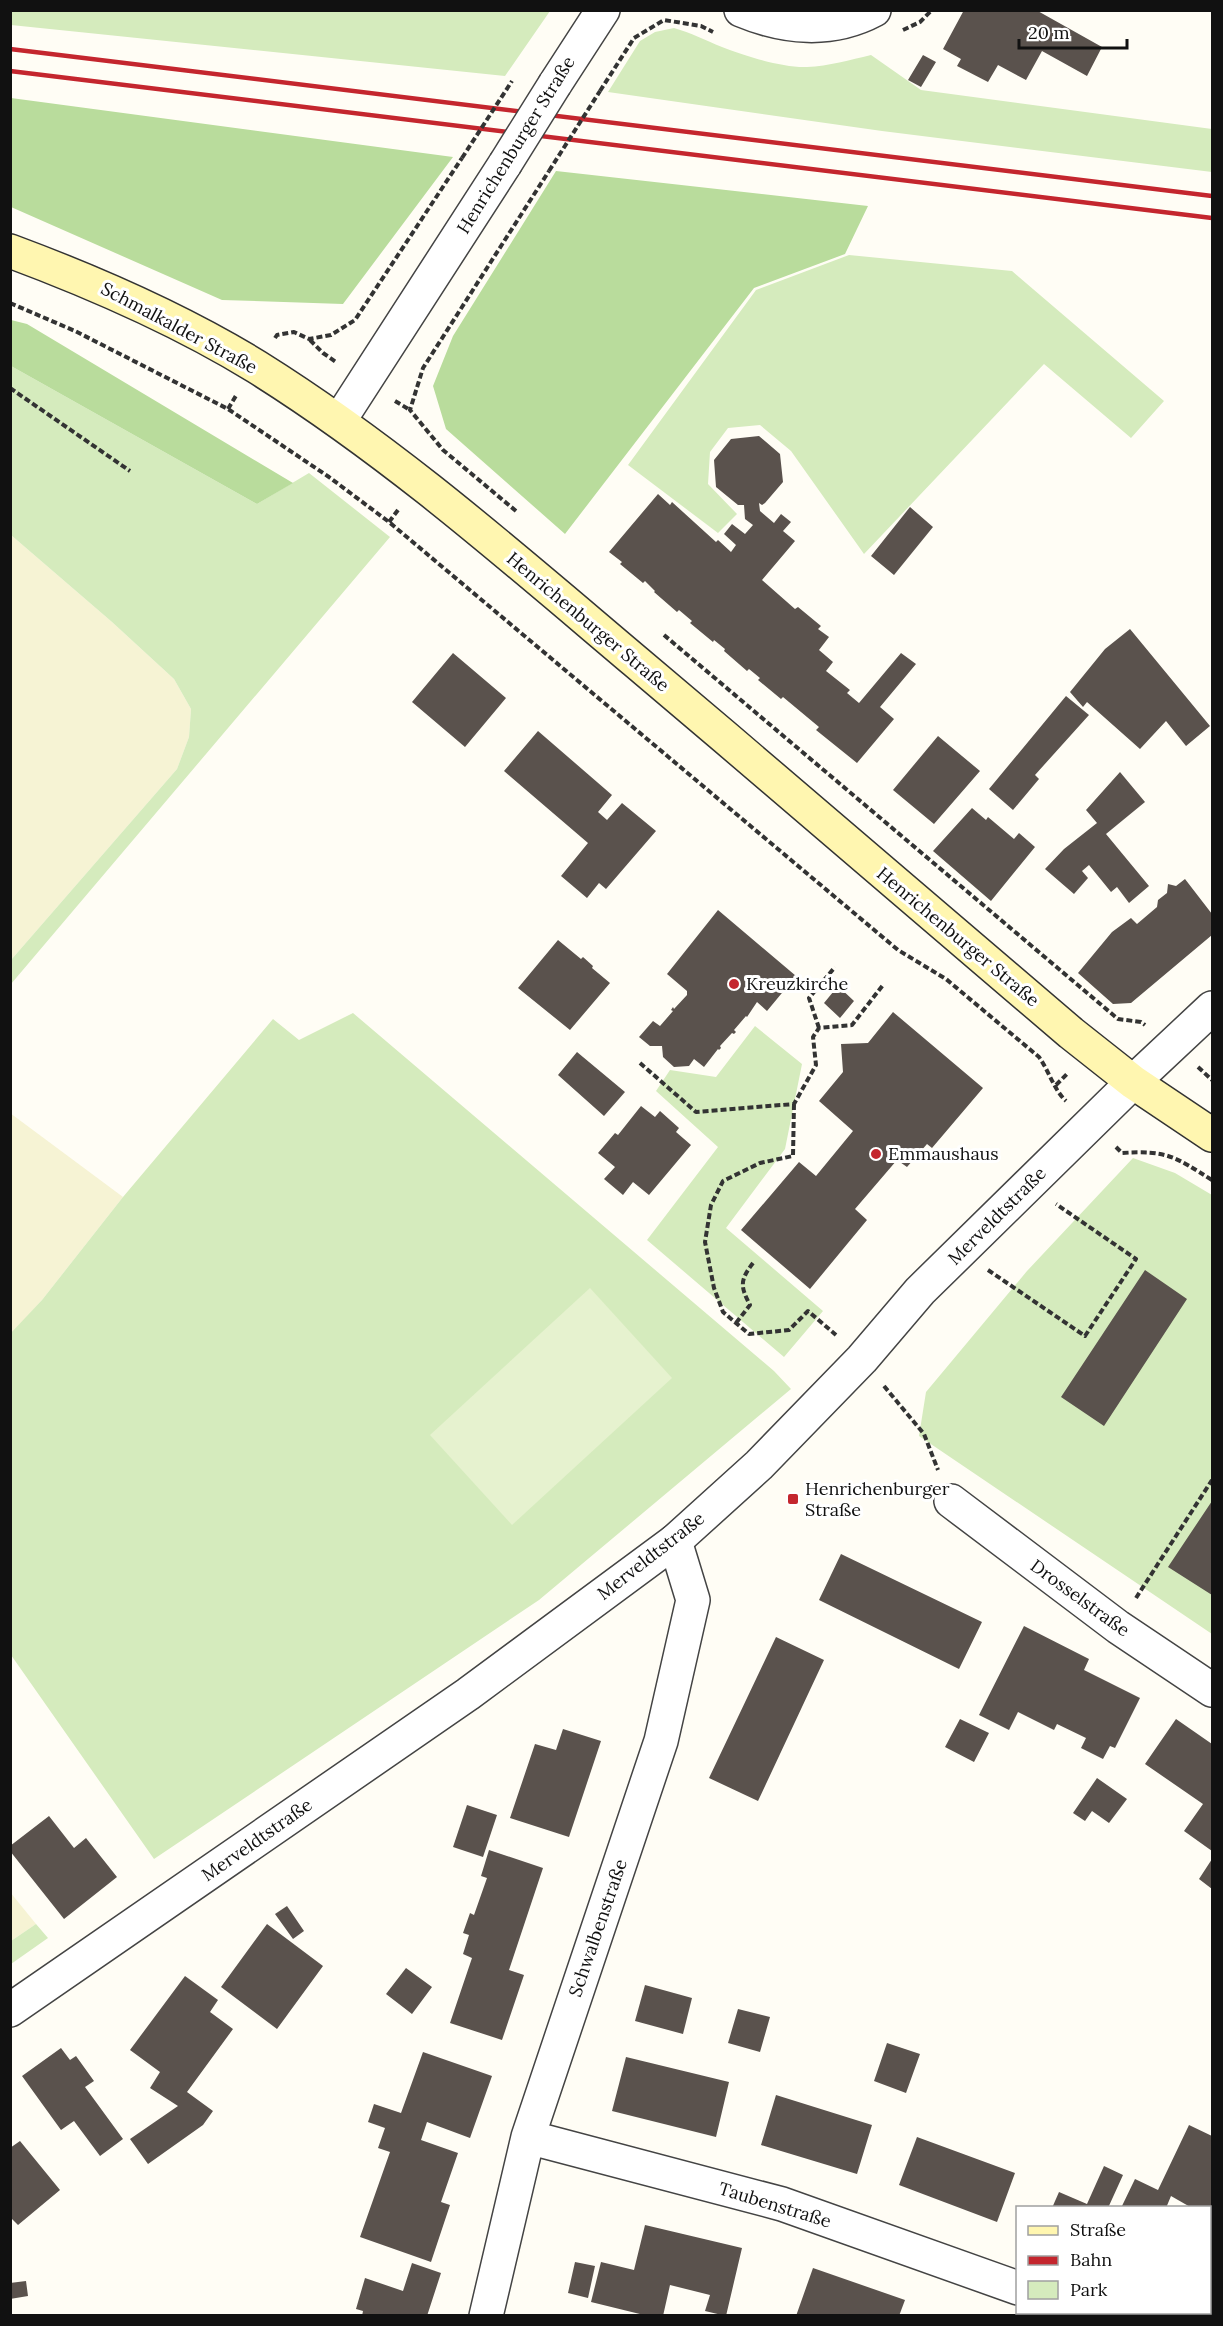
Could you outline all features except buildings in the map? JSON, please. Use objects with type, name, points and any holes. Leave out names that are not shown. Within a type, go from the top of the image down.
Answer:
[{"type":"main road","name":"Schmalkalder Straße","points":[[10,251],[81,277],[149,308],[255,366],[339,422]]},
{"type":"main road","name":"Henrichenburger Straße","points":[[339,422],[420,481],[471,523],[748,756],[1071,1033],[1133,1082],[1212,1135]]},
{"type":"street","name":"Henrichenburger Straße","points":[[339,422],[603,10]]},
{"type":"street","points":[[741,10],[765,20],[795,26],[829,25],[874,10]]},
{"type":"street","name":"Merveldtstraße","points":[[10,2010],[468,1694],[675,1541],[759,1465],[862,1359],[920,1291],[1133,1082],[1212,1008]]},
{"type":"street","name":"Drosselstraße","points":[[951,1501],[1118,1627],[1212,1690]]},
{"type":"street","name":"Schwalbenstraße","points":[[486,2316],[528,2137],[661,1742],[693,1600],[675,1541]]},
{"type":"street","name":"Taubenstraße","points":[[528,2137],[782,2204],[1016,2288]]},
{"type":"path","points":[[277,335],[294,332],[309,339],[331,334],[355,320],[514,78]]},
{"type":"path","points":[[516,511],[443,450],[410,410],[423,368],[600,91]]},
{"type":"path","points":[[10,303],[75,331],[228,409],[329,477],[389,522],[898,950],[946,979],[1039,1057],[1056,1085],[1057,1093]]},
{"type":"path","points":[[10,388],[130,471]]},
{"type":"path","points":[[663,635],[1118,1019],[1141,1022]]},
{"type":"path","points":[[819,1028],[809,998],[835,967]]},
{"type":"path","points":[[819,1028],[852,1025],[883,985]]},
{"type":"path","points":[[819,1028],[813,1037],[816,1065],[794,1104],[793,1156],[760,1163],[723,1181],[711,1204],[705,1242],[714,1288],[723,1312],[749,1334],[789,1330],[808,1311],[862,1359],[924,1434],[951,1501]]},
{"type":"path","points":[[640,1063],[696,1112],[794,1104]]},
{"type":"path","points":[[1122,1153],[1147,1151],[1173,1156],[1212,1180]]},
{"type":"path","points":[[961,1252],[1085,1336],[1136,1258],[1028,1186]]},
{"type":"path","points":[[736,1323],[750,1305],[742,1291],[744,1275],[753,1263]]},
{"type":"path","points":[[1118,1627],[1212,1480]]},
{"type":"shaded area","points":[[11,535],[174,679],[191,709],[189,737],[177,769],[11,960]]},
{"type":"shaded area","points":[[10,1113],[123,1197],[42,1300],[11,1334]]},
{"type":"shaded area","points":[[10,1892],[36,1924],[11,1941],[10,1941]]},
{"type":"green space","points":[[10,11],[550,11],[505,76],[11,25]]},
{"type":"green space","points":[[674,28],[752,58],[775,63],[797,67],[815,66],[871,55],[921,90],[1212,129],[1212,172],[882,131],[608,92],[640,41],[655,32]]},
{"type":"green space","points":[[11,98],[453,157],[343,304],[222,300],[11,207]]},
{"type":"green space","points":[[556,171],[868,206],[845,254],[754,288],[565,534],[446,429],[433,386],[453,336]]},
{"type":"green space","points":[[849,255],[1012,271],[1164,401],[1131,438],[1044,364],[864,554],[791,451],[760,425],[728,428],[710,452],[708,484],[737,514],[718,533],[628,465],[756,290]]},
{"type":"green space","points":[[11,320],[27,324],[293,483],[257,504],[11,366]]},
{"type":"green space","points":[[11,366],[257,504],[309,473],[390,537],[11,984],[11,960],[177,769],[189,737],[191,709],[174,679],[11,535]]},
{"type":"green space","points":[[353,1013],[774,1371],[791,1389],[539,1600],[154,1859],[11,1655],[10,1334],[42,1300],[123,1197],[273,1019],[299,1040]]},
{"type":"green space","points":[[755,1026],[802,1064],[785,1149],[726,1228],[823,1311],[784,1357],[647,1240],[718,1147],[656,1091],[670,1070],[716,1077]]},
{"type":"green space","points":[[1133,1158],[1175,1173],[1212,1195],[1212,1634],[919,1436],[926,1392],[1027,1271]]},
{"type":"green space","points":[[590,1288],[672,1378],[512,1525],[430,1435]]},
{"type":"green space","points":[[36,1924],[48,1938],[11,1964],[11,1941]]},
{"type":"railway","points":[[10,49],[1212,196]]},
{"type":"railway","points":[[10,71],[1212,218]]},
{"type":"place","name":"Kreuzkirche","points":[[734,984]]},
{"type":"place","name":"Emmaushaus","points":[[876,1154]]},
{"type":"place","name":"Henrichenburger Straße","points":[[793,1499]]}]
